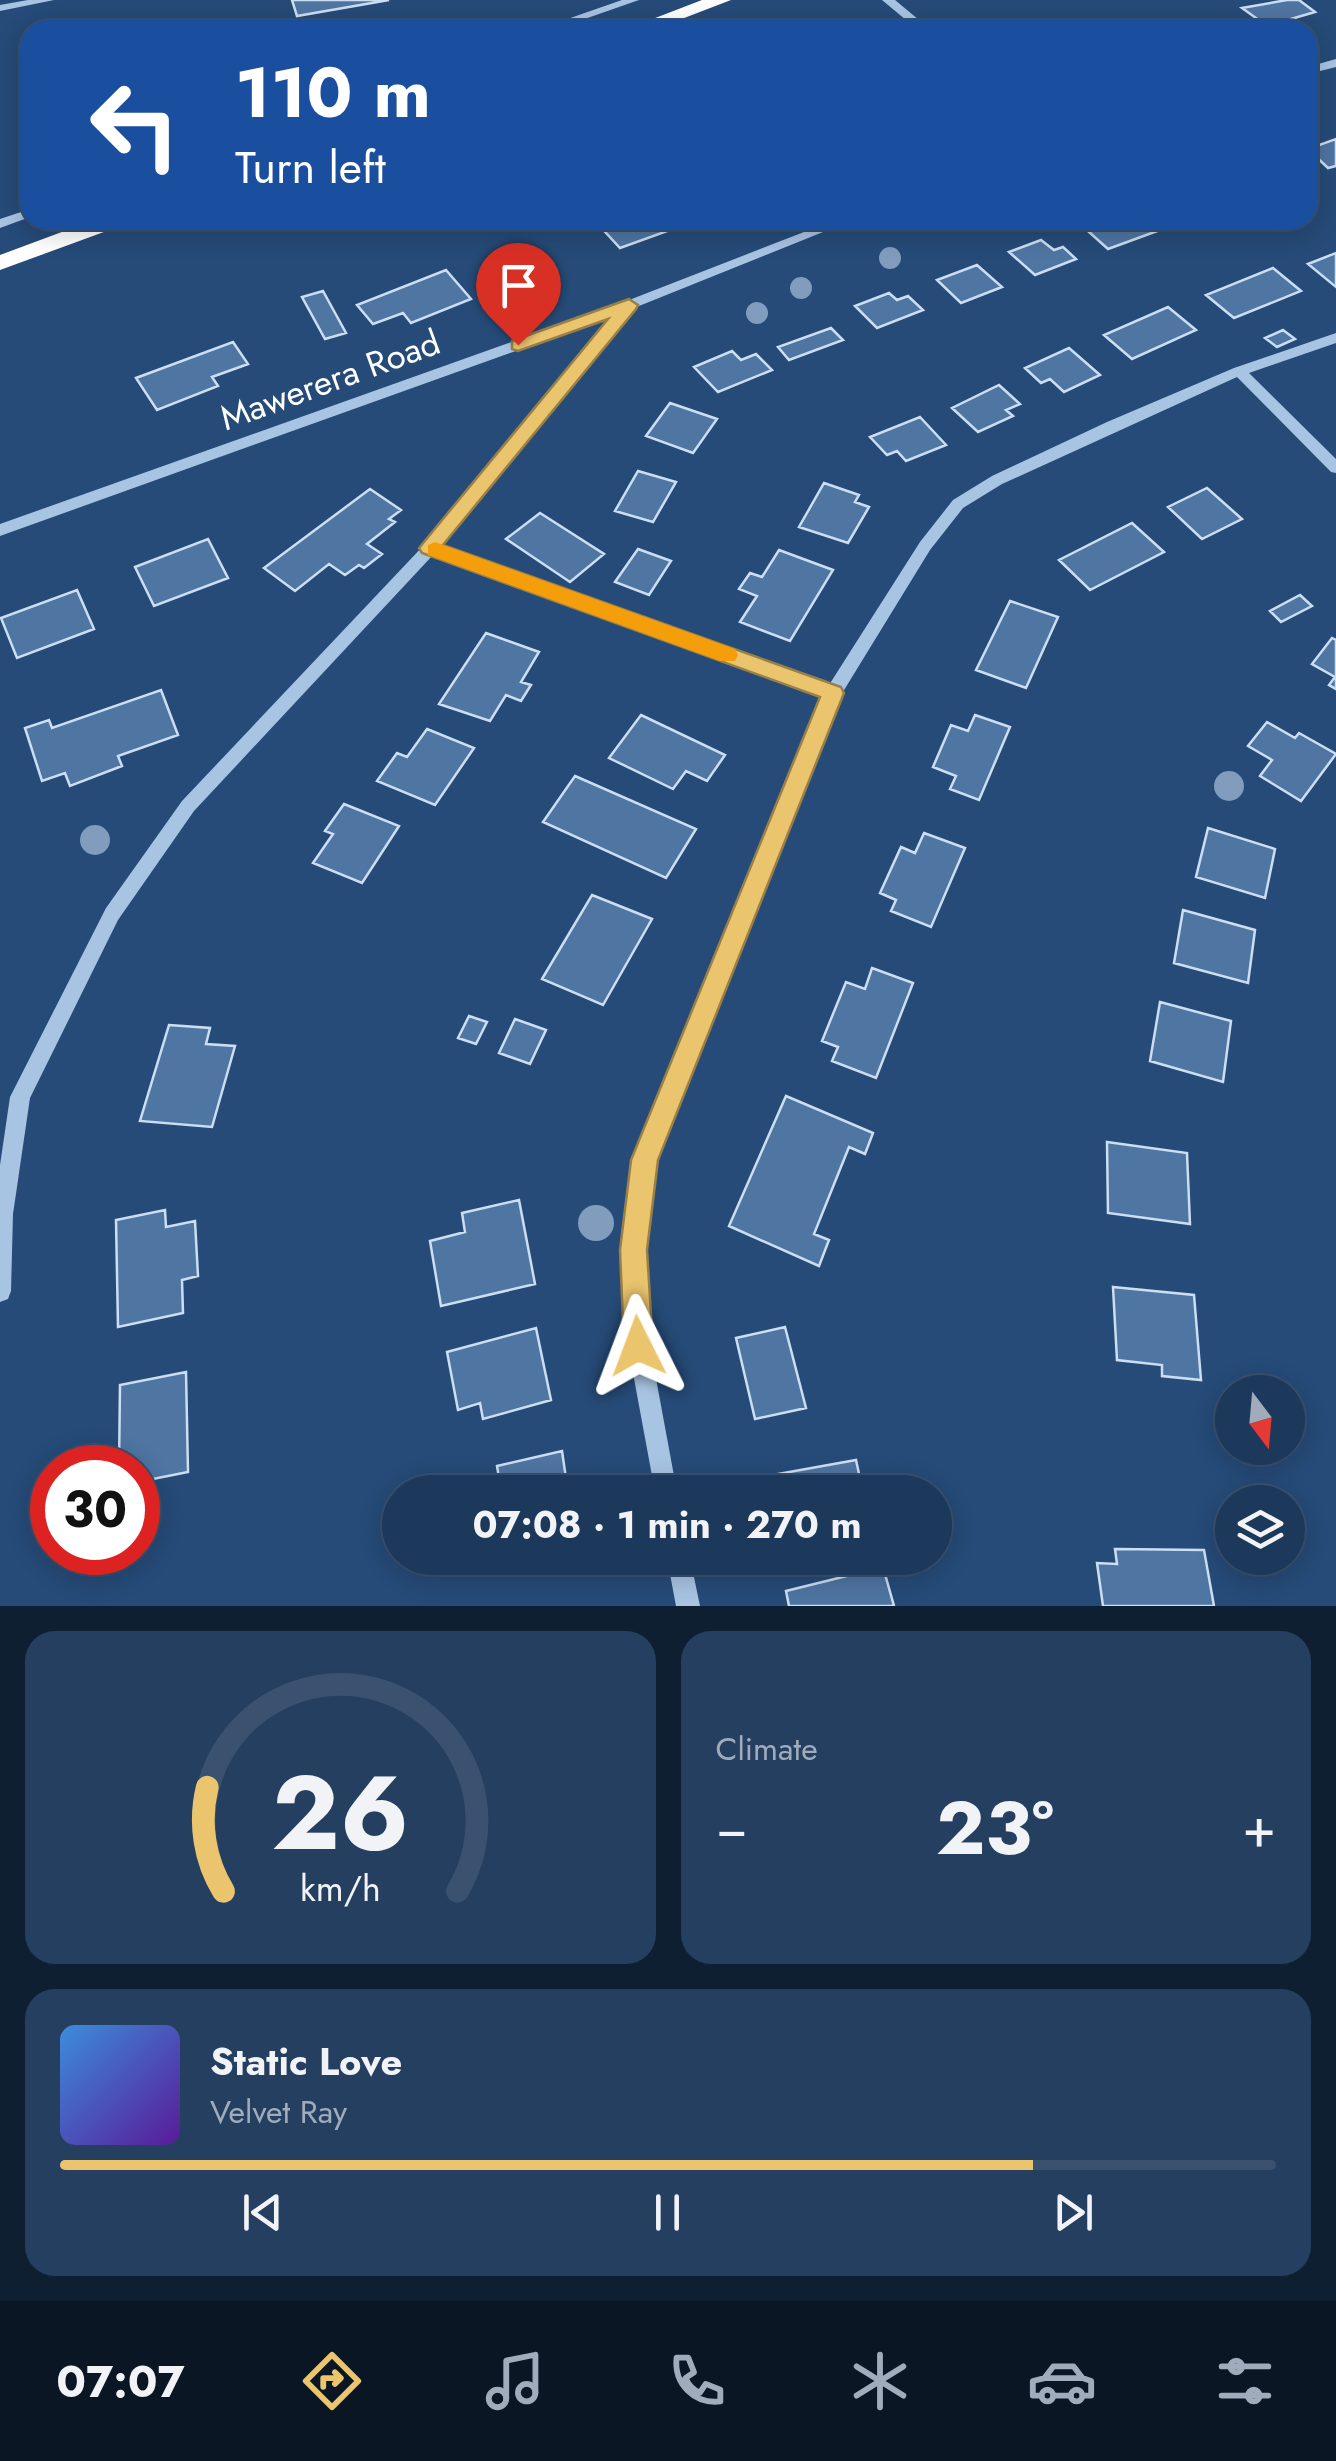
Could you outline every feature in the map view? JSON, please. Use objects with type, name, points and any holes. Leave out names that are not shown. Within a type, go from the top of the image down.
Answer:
[{"type":"highway","points":[[663,20],[721,0]]},
{"type":"highway","points":[[0,263],[88,230]]},
{"type":"street","points":[[0,8],[48,0]]},
{"type":"street","points":[[572,20],[633,0]]},
{"type":"street","points":[[888,0],[913,20]]},
{"type":"street","name":"Mawerera Road","points":[[0,530],[629,305],[822,230]]},
{"type":"street","points":[[0,1291],[3,1214],[20,1097],[112,914],[188,806],[430,548],[629,305]]},
{"type":"street","points":[[663,1475],[638,1346],[634,1250],[644,1160],[833,693],[925,546],[958,504],[996,480],[1239,371],[1336,338]]},
{"type":"street","points":[[1239,371],[1336,468]]},
{"type":"street","points":[[430,548],[833,693]]},
{"type":"street","points":[[682,1575],[688,1606]]},
{"type":"building","points":[[292,0],[389,0],[297,16]]},
{"type":"building","points":[[1299,0],[1315,12],[1288,20],[1259,20],[1242,8]]},
{"type":"building","points":[[1336,139],[1336,166],[1328,168],[1318,158],[1318,145]]},
{"type":"building","points":[[603,230],[670,230],[620,248]]},
{"type":"building","points":[[1095,230],[1160,230],[1108,249],[1089,232]]},
{"type":"building","points":[[1041,240],[1054,250],[1063,247],[1076,259],[1035,275],[1009,252]]},
{"type":"building","points":[[1336,253],[1336,287],[1308,264]]},
{"type":"building","points":[[977,265],[1002,287],[961,303],[937,280]]},
{"type":"building","points":[[1273,268],[1301,291],[1234,318],[1206,295]]},
{"type":"building","points":[[446,270],[471,299],[411,323],[403,313],[373,324],[357,305]]},
{"type":"building","points":[[323,291],[346,333],[325,339],[302,297]]},
{"type":"building","points":[[889,293],[897,300],[908,296],[923,310],[877,328],[855,306]]},
{"type":"building","points":[[1168,307],[1196,330],[1132,359],[1104,335]]},
{"type":"building","points":[[831,328],[843,340],[789,360],[778,347]]},
{"type":"building","points":[[1283,330],[1295,339],[1277,347],[1265,338]]},
{"type":"building","points":[[233,342],[248,364],[212,377],[218,386],[157,410],[136,378]]},
{"type":"building","points":[[1069,348],[1100,375],[1064,392],[1050,379],[1041,383],[1025,368]]},
{"type":"building","points":[[732,351],[741,360],[756,354],[772,370],[718,392],[694,367]]},
{"type":"building","points":[[999,385],[1020,404],[1006,410],[1013,416],[978,432],[952,408]]},
{"type":"building","points":[[670,403],[717,419],[693,453],[646,436]]},
{"type":"building","points":[[920,417],[946,445],[906,461],[897,451],[887,455],[870,437]]},
{"type":"building","points":[[638,471],[676,482],[653,522],[615,511]]},
{"type":"building","points":[[824,483],[859,495],[855,502],[869,507],[848,543],[799,527]]},
{"type":"building","points":[[1207,488],[1242,519],[1202,539],[1168,507]]},
{"type":"building","points":[[370,489],[401,510],[389,519],[395,522],[367,544],[382,554],[364,568],[359,565],[345,575],[329,564],[295,591],[264,568]]},
{"type":"building","points":[[540,513],[604,554],[570,582],[506,539]]},
{"type":"building","points":[[1132,523],[1164,552],[1090,590],[1059,560]]},
{"type":"building","points":[[208,539],[228,578],[154,606],[135,567]]},
{"type":"building","points":[[638,549],[671,561],[649,595],[615,582]]},
{"type":"building","points":[[779,550],[833,570],[790,641],[740,622],[757,596],[739,589],[750,573],[762,577]]},
{"type":"building","points":[[77,590],[94,629],[17,658],[1,618]]},
{"type":"building","points":[[1300,595],[1312,606],[1281,622],[1270,611]]},
{"type":"building","points":[[1010,601],[1058,617],[1026,688],[976,670]]},
{"type":"building","points":[[486,633],[539,652],[521,682],[531,685],[521,701],[506,695],[490,721],[439,704]]},
{"type":"building","points":[[1332,638],[1336,640],[1336,689],[1329,685],[1335,677],[1312,664]]},
{"type":"building","points":[[161,690],[178,735],[118,756],[122,766],[70,786],[65,773],[42,781],[25,728],[49,720],[52,728]]},
{"type":"building","points":[[641,715],[725,755],[707,781],[686,771],[673,789],[609,758]]},
{"type":"building","points":[[975,715],[1010,727],[979,800],[950,789],[956,776],[933,767],[951,725],[968,731]]},
{"type":"building","points":[[1267,722],[1295,738],[1299,733],[1336,754],[1301,801],[1260,776],[1272,760],[1248,746]]},
{"type":"building","points":[[427,729],[474,748],[435,805],[377,781],[397,753],[407,757]]},
{"type":"building","points":[[575,776],[696,829],[666,878],[543,822]]},
{"type":"building","points":[[344,804],[399,826],[362,883],[313,863],[333,834],[325,831]]},
{"type":"building","points":[[1208,828],[1275,849],[1265,898],[1196,877]]},
{"type":"building","points":[[924,833],[965,848],[931,927],[891,911],[896,900],[880,893],[901,847],[915,853]]},
{"type":"building","points":[[592,895],[652,919],[603,1005],[542,979]]},
{"type":"building","points":[[1183,910],[1255,930],[1248,983],[1174,963]]},
{"type":"building","points":[[872,968],[913,983],[876,1078],[832,1061],[838,1047],[822,1041],[846,982],[865,989]]},
{"type":"building","points":[[1160,1002],[1231,1021],[1223,1082],[1150,1061]]},
{"type":"building","points":[[469,1016],[487,1022],[476,1044],[458,1038]]},
{"type":"building","points":[[515,1019],[546,1030],[530,1064],[499,1053]]},
{"type":"building","points":[[169,1025],[210,1028],[206,1044],[235,1046],[212,1127],[140,1121]]},
{"type":"building","points":[[786,1096],[873,1133],[865,1154],[849,1147],[814,1234],[829,1240],[819,1266],[729,1226]]},
{"type":"building","points":[[1107,1142],[1187,1153],[1190,1224],[1108,1213]]},
{"type":"building","points":[[519,1200],[535,1284],[441,1306],[430,1241],[465,1232],[462,1213]]},
{"type":"building","points":[[165,1210],[166,1227],[195,1221],[198,1276],[182,1280],[183,1313],[118,1327],[116,1220]]},
{"type":"building","points":[[1113,1287],[1194,1295],[1201,1380],[1162,1376],[1162,1365],[1117,1360]]},
{"type":"building","points":[[785,1327],[806,1408],[755,1419],[736,1338]]},
{"type":"building","points":[[536,1328],[551,1400],[483,1419],[480,1403],[458,1410],[447,1352]]},
{"type":"building","points":[[186,1372],[188,1472],[160,1478],[160,1445],[119,1445],[120,1385]]},
{"type":"building","points":[[562,1451],[566,1475],[498,1475],[497,1466]]},
{"type":"building","points":[[856,1460],[859,1475],[773,1475]]},
{"type":"building","points":[[1115,1549],[1204,1550],[1214,1606],[1103,1606],[1097,1563],[1117,1564]]},
{"type":"building","points":[[851,1575],[885,1575],[894,1606],[789,1606],[786,1591]]},
{"type":"slow traffic","points":[[435,550],[727,655]]},
{"type":"route","points":[[518,345],[629,305],[430,548],[833,693],[644,1160],[634,1250],[638,1346]]}]
